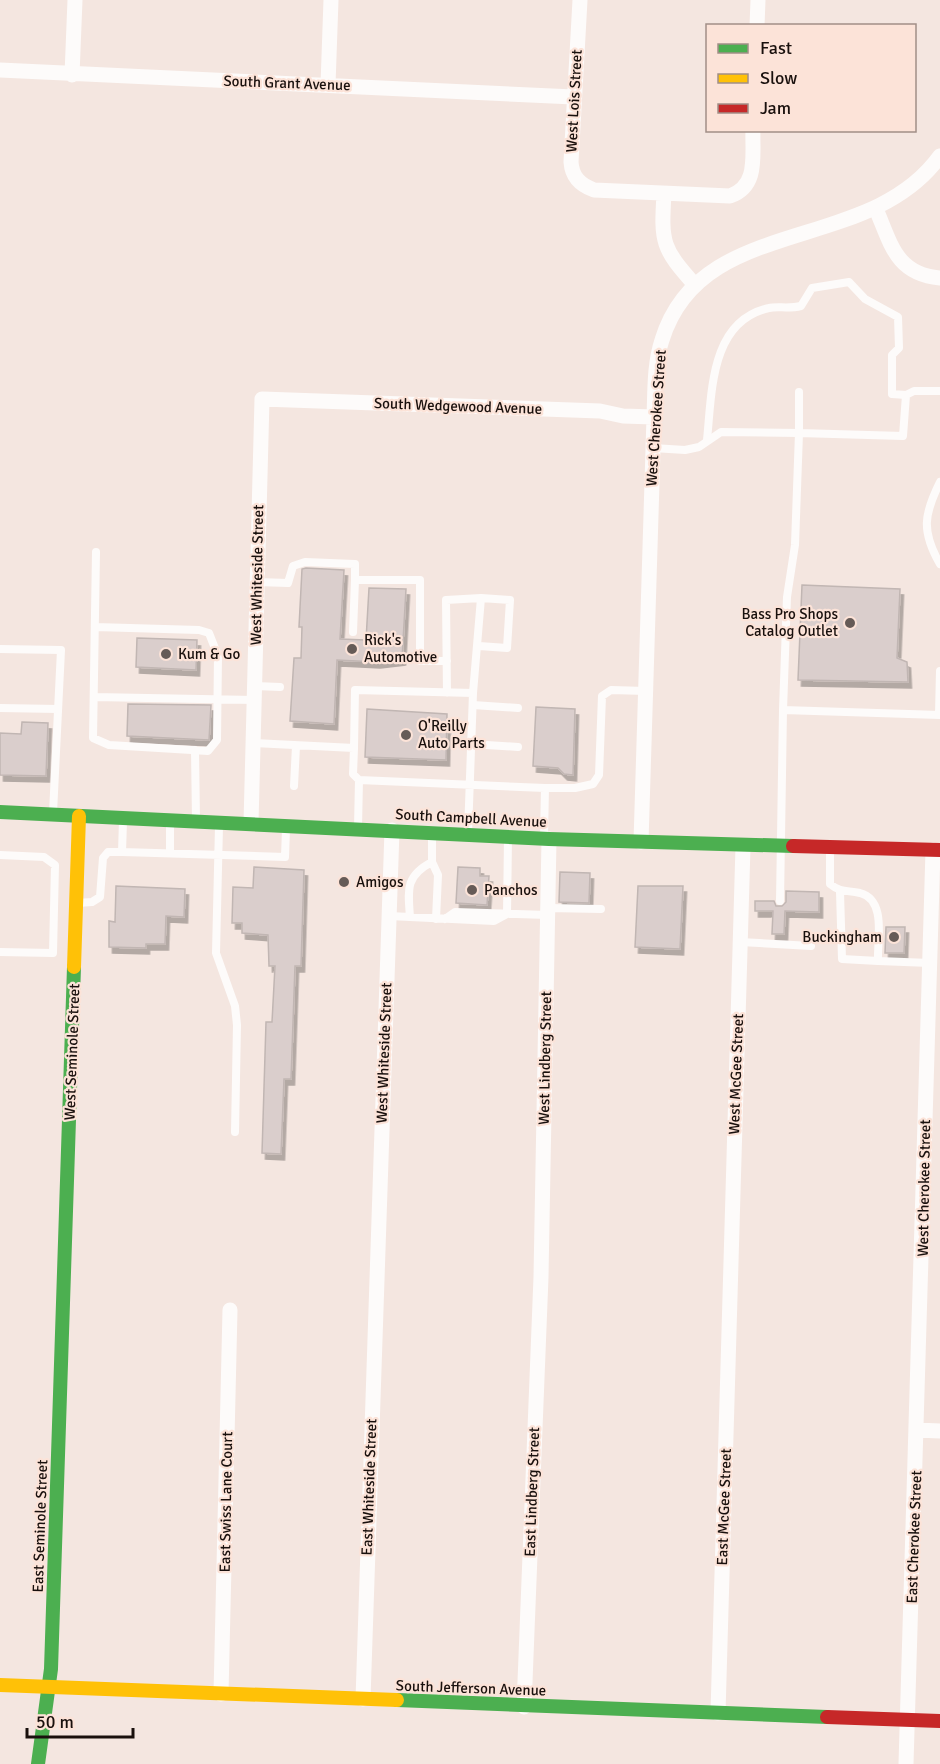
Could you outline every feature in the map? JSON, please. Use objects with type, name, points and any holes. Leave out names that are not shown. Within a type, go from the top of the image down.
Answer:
[{"type":"street","points":[[72,75],[75,0]]},
{"type":"street","points":[[328,85],[331,0]]},
{"type":"street","name":"West Lois Street","points":[[580,0],[572,171],[580,183],[594,190],[664,194]]},
{"type":"street","points":[[757,24],[758,0]]},
{"type":"street","name":"South Grant Avenue","points":[[0,70],[574,97]]},
{"type":"street","points":[[695,285],[665,246],[662,229],[664,194],[730,196],[743,189],[751,178],[753,132]]},
{"type":"street","name":"West Cherokee Street","points":[[641,842],[654,417],[662,341],[672,317],[695,285],[713,270],[744,254],[876,209],[913,186],[940,156]]},
{"type":"street","points":[[876,209],[900,261],[920,275],[940,278]]},
{"type":"street","name":"South Wedgewood Avenue","points":[[262,399],[600,411],[623,416],[654,417]]},
{"type":"street","name":"West Whiteside Street","points":[[251,823],[262,399]]},
{"type":"street","name":"South Campbell Avenue","points":[[0,812],[547,839],[936,850]]},
{"type":"street","name":"West Seminole Street","points":[[65,1288],[79,816]]},
{"type":"street","name":"West Whiteside Street","points":[[376,1276],[392,830]]},
{"type":"street","name":"West Lindberg Street","points":[[541,1277],[548,911],[547,839]]},
{"type":"street","name":"West McGee Street","points":[[730,1302],[743,846]]},
{"type":"street","name":"West Cherokee Street","points":[[921,1310],[935,993],[930,963],[936,850]]},
{"type":"street","points":[[924,1209],[940,1209]]},
{"type":"street","name":"East Whiteside Street","points":[[363,1700],[376,1276]]},
{"type":"street","name":"East Lindberg Street","points":[[524,1707],[541,1277]]},
{"type":"street","name":"East Seminole Street","points":[[38,1764],[50,1687],[65,1288]]},
{"type":"street","name":"East McGee Street","points":[[718,1713],[730,1302]]},
{"type":"street","name":"East Swiss Lane Court","points":[[221,1694],[230,1310]]},
{"type":"street","name":"East Cherokee Street","points":[[906,1764],[921,1310]]},
{"type":"street","points":[[917,1430],[940,1431]]},
{"type":"street","name":"South Jefferson Avenue","points":[[0,1685],[524,1707],[940,1721]]},
{"type":"lane","points":[[707,441],[715,375],[731,330],[738,322],[770,307],[785,310],[801,306],[812,288],[849,282],[865,299],[898,317],[899,348],[892,355],[892,394],[906,395],[914,391],[940,392]]},
{"type":"lane","points":[[780,901],[779,847],[787,597],[795,545],[799,392]]},
{"type":"lane","points":[[653,448],[685,450],[699,447],[721,432],[903,436],[906,395]]},
{"type":"lane","points":[[940,482],[928,506],[926,519],[933,551],[940,564]]},
{"type":"lane","points":[[95,627],[199,630],[209,633],[218,656],[218,699],[217,740],[208,751],[98,742],[93,738],[96,552]]},
{"type":"lane","points":[[257,582],[288,583],[294,566],[305,562],[355,564],[352,632]]},
{"type":"lane","points":[[355,580],[420,580],[420,661],[447,661]]},
{"type":"lane","points":[[468,834],[472,705],[479,646],[481,598]]},
{"type":"lane","points":[[447,693],[446,600],[481,598],[510,600],[507,648],[479,646]]},
{"type":"lane","points":[[0,649],[61,650],[53,814]]},
{"type":"lane","points":[[783,710],[939,714],[940,671]]},
{"type":"lane","points":[[94,697],[218,699],[280,687]]},
{"type":"lane","points":[[473,693],[355,690],[353,774],[359,780],[470,785],[575,788],[593,784],[599,775],[602,696],[611,690],[646,691]]},
{"type":"lane","points":[[472,705],[518,708]]},
{"type":"lane","points":[[0,708],[58,709]]},
{"type":"lane","points":[[253,743],[354,748]]},
{"type":"lane","points":[[471,744],[518,747]]},
{"type":"lane","points":[[294,786],[296,746]]},
{"type":"lane","points":[[195,750],[196,821]]},
{"type":"lane","points":[[358,828],[359,780]]},
{"type":"lane","points":[[545,788],[547,839]]},
{"type":"lane","points":[[122,852],[123,818]]},
{"type":"lane","points":[[170,819],[170,853]]},
{"type":"lane","points":[[219,822],[216,953],[235,1006],[237,1025],[235,1132]]},
{"type":"lane","points":[[77,903],[92,902],[99,897],[103,858],[108,852],[285,857],[286,825]]},
{"type":"lane","points":[[432,832],[432,862],[438,875],[441,919]]},
{"type":"lane","points":[[507,914],[508,837]]},
{"type":"lane","points":[[830,848],[830,884],[840,892],[862,894],[873,903],[880,922],[879,961]]},
{"type":"lane","points":[[0,855],[44,857],[55,866],[53,953]]},
{"type":"lane","points":[[410,918],[410,883],[416,870],[432,862]]},
{"type":"lane","points":[[840,892],[842,959],[930,963]]},
{"type":"lane","points":[[389,916],[495,921],[507,914],[601,909]]},
{"type":"lane","points":[[777,944],[778,934]]},
{"type":"lane","points":[[740,942],[811,946]]},
{"type":"lane","points":[[0,952],[75,953]]},
{"type":"building","name":"Rick's Automotive","points":[[302,569],[344,570],[340,639],[366,640],[369,588],[406,589],[402,659],[377,662],[337,660],[334,724],[290,721],[294,658],[301,658],[302,627],[299,627]]},
{"type":"building","name":"Bass Pro Shops Catalog Outlet","points":[[802,585],[900,589],[897,658],[907,662],[908,682],[798,680]]},
{"type":"building","name":"Kum & Go","points":[[137,638],[197,640],[196,670],[136,667]]},
{"type":"building","name":"Kum & Go","points":[[128,704],[211,705],[209,740],[127,736]]},
{"type":"building","points":[[536,707],[575,709],[573,775],[564,774],[558,768],[533,766]]},
{"type":"building","name":"O'Reilly Auto Parts","points":[[367,709],[447,714],[446,760],[365,757]]},
{"type":"building","points":[[22,722],[48,723],[46,776],[0,775],[0,733],[21,734]]},
{"type":"building","points":[[254,867],[304,870],[301,966],[295,966],[291,1079],[284,1079],[281,1154],[262,1153],[266,1022],[272,1022],[275,966],[269,966],[268,935],[242,933],[242,923],[232,923],[233,887],[253,888]]},
{"type":"building","name":"Panchos","points":[[458,867],[480,868],[480,876],[489,876],[487,905],[456,903]]},
{"type":"building","points":[[560,872],[590,873],[589,903],[559,902]]},
{"type":"building","points":[[116,886],[185,889],[184,917],[166,916],[165,944],[146,944],[146,948],[109,947],[109,921],[115,922]]},
{"type":"building","points":[[638,886],[683,886],[680,949],[635,947]]},
{"type":"building","points":[[786,891],[819,892],[819,912],[785,911],[784,934],[772,934],[773,911],[755,911],[755,901],[774,901],[776,906],[782,906],[786,902]]},
{"type":"building","points":[[886,927],[905,927],[904,953],[885,953]]},
{"type":"traffic: fast","points":[[0,812],[549,839],[793,846]]},
{"type":"traffic: fast","points":[[38,1764],[51,1669],[74,967]]},
{"type":"traffic: fast","points":[[397,1700],[827,1717]]},
{"type":"traffic: slow","points":[[74,967],[79,816]]},
{"type":"traffic: slow","points":[[0,1685],[397,1700]]},
{"type":"traffic: jam","points":[[793,846],[940,850]]},
{"type":"traffic: jam","points":[[827,1717],[940,1721]]},
{"type":"place","name":"Bass Pro Shops Catalog Outlet","points":[[850,623]]},
{"type":"place","name":"Rick's Automotive","points":[[352,649]]},
{"type":"place","name":"Kum & Go","points":[[166,654]]},
{"type":"place","name":"O'Reilly Auto Parts","points":[[406,735]]},
{"type":"place","name":"Amigos","points":[[344,882]]},
{"type":"place","name":"Panchos","points":[[472,890]]},
{"type":"place","name":"Buckingham","points":[[894,937]]}]
